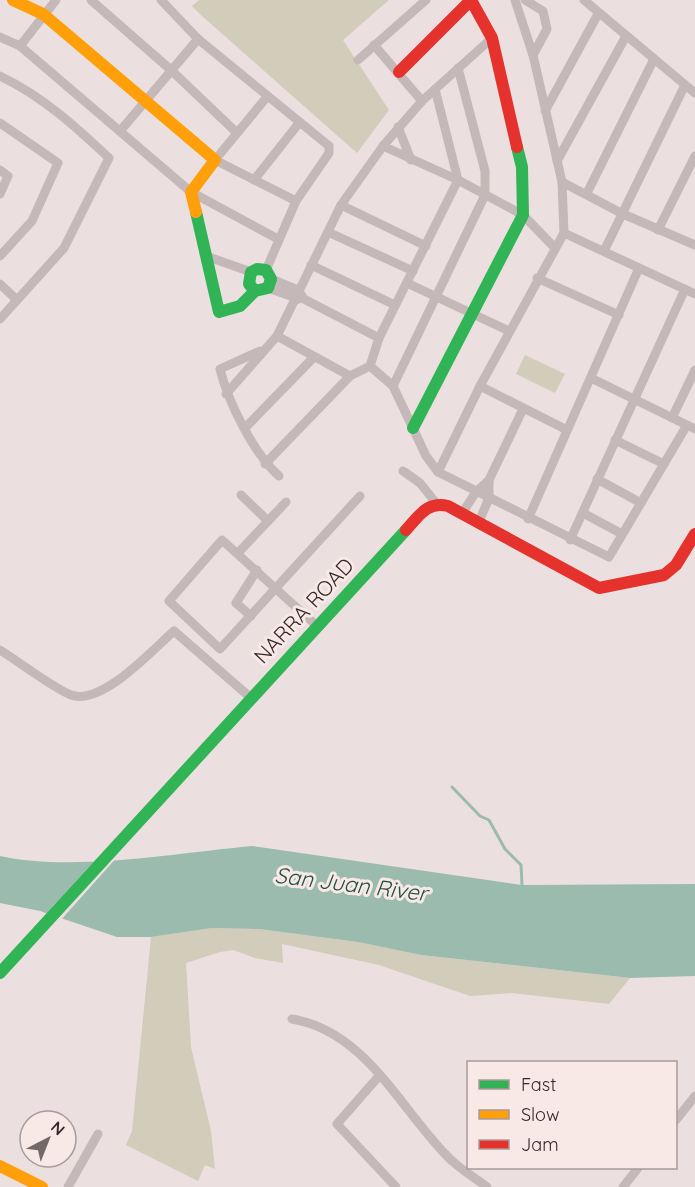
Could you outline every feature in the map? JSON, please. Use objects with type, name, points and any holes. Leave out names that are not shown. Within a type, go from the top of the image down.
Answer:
[{"type":"street","points":[[13,0],[43,14],[215,160],[296,201]]},
{"type":"street","points":[[20,46],[56,0]]},
{"type":"street","points":[[92,0],[236,132]]},
{"type":"street","points":[[161,0],[198,39],[330,149],[296,201],[278,239],[268,279],[240,306],[219,312],[191,192]]},
{"type":"street","points":[[358,60],[426,0]]},
{"type":"street","points":[[399,72],[471,0],[492,38],[522,167],[523,215],[413,428]]},
{"type":"street","points":[[438,472],[480,386],[537,278],[564,233],[562,182],[533,55],[514,0]]},
{"type":"street","points":[[525,0],[543,11],[547,29],[533,55]]},
{"type":"street","points":[[584,0],[695,93]]},
{"type":"street","points":[[546,111],[598,14]]},
{"type":"street","points":[[557,161],[626,36]]},
{"type":"street","points":[[0,37],[20,46],[191,192],[278,239]]},
{"type":"street","points":[[226,394],[277,336],[299,296],[311,265],[341,205],[383,146],[422,101],[492,38]]},
{"type":"street","points":[[121,130],[198,39]]},
{"type":"street","points":[[374,45],[422,101]]},
{"type":"street","points":[[587,193],[654,59]]},
{"type":"street","points":[[393,386],[484,195],[485,171],[458,68]]},
{"type":"street","points":[[0,76],[31,91],[70,122],[109,158],[64,248],[0,319]]},
{"type":"street","points":[[604,251],[685,85]]},
{"type":"street","points":[[265,464],[350,376],[370,366],[379,338],[458,180],[435,89]]},
{"type":"street","points":[[191,192],[236,132],[267,98]]},
{"type":"street","points":[[0,123],[58,163],[32,221],[0,256]]},
{"type":"street","points":[[254,180],[299,123]]},
{"type":"street","points":[[398,127],[411,160]]},
{"type":"street","points":[[383,146],[458,180],[523,215],[555,248]]},
{"type":"street","points":[[658,230],[695,156]]},
{"type":"street","points":[[0,170],[8,176],[0,194]]},
{"type":"street","points":[[562,182],[587,193],[623,214],[692,244],[695,233]]},
{"type":"street","points":[[341,205],[426,246]]},
{"type":"street","points":[[328,232],[413,271]]},
{"type":"street","points":[[564,233],[695,294]]},
{"type":"street","points":[[206,256],[251,272]]},
{"type":"street","points":[[311,265],[395,305]]},
{"type":"street","points":[[255,291],[249,284],[251,272],[257,268],[268,279],[379,338]]},
{"type":"street","points":[[528,519],[639,268]]},
{"type":"street","points":[[537,278],[619,315]]},
{"type":"street","points":[[407,283],[509,332]]},
{"type":"street","points":[[0,284],[17,300]]},
{"type":"street","points":[[570,540],[685,289]]},
{"type":"street","points":[[277,336],[350,376]]},
{"type":"street","points":[[265,349],[220,369],[226,394],[265,464],[279,476]]},
{"type":"street","points":[[245,428],[315,357]]},
{"type":"street","points":[[370,366],[393,386],[426,456],[438,472],[570,540],[609,557],[664,464],[691,427],[591,378]]},
{"type":"street","points":[[672,418],[692,383],[695,370]]},
{"type":"street","points":[[480,386],[567,430]]},
{"type":"street","points":[[461,514],[476,492],[489,480],[523,409]]},
{"type":"street","points":[[615,440],[664,464]]},
{"type":"street","points":[[404,471],[420,483],[436,503],[461,514],[599,588],[664,575],[676,565],[695,534]]},
{"type":"street","points":[[597,479],[641,503]]},
{"type":"street","points":[[478,524],[489,498],[489,480]]},
{"type":"street","points":[[242,495],[268,521]]},
{"type":"street","points":[[317,627],[278,589],[222,540],[169,601],[220,649],[278,589],[360,496]]},
{"type":"street","points":[[238,553],[286,502]]},
{"type":"street","name":"NARRA ROAD","points":[[0,973],[33,940],[421,513],[436,503]]},
{"type":"street","points":[[583,513],[622,534]]},
{"type":"street","points":[[251,616],[237,603],[257,570]]},
{"type":"street","points":[[0,650],[71,695],[88,697],[108,688],[174,631],[251,698]]},
{"type":"street","points":[[292,1019],[312,1022],[352,1045],[448,1158],[487,1187]]},
{"type":"street","points":[[379,1076],[337,1124],[396,1187]]},
{"type":"street","points":[[677,1118],[695,1096]]},
{"type":"street","points":[[68,1187],[98,1134]]},
{"type":"street","points":[[0,1166],[42,1187]]},
{"type":"street","points":[[623,1187],[636,1169]]},
{"type":"shaded area","points":[[199,0],[389,0],[343,40],[389,110],[357,153],[202,16],[192,6]]},
{"type":"shaded area","points":[[525,355],[565,374],[555,393],[516,374]]},
{"type":"shaded area","points":[[212,928],[259,929],[358,942],[421,955],[630,978],[609,1004],[512,993],[470,996],[379,965],[282,944],[283,963],[255,958],[233,950],[186,963],[191,1047],[211,1131],[215,1169],[205,1165],[198,1181],[126,1145],[132,1131],[151,937]]},
{"type":"water","name":"San Juan River","points":[[252,846],[522,885],[695,884],[695,976],[630,978],[421,955],[358,942],[259,929],[212,928],[151,937],[117,937],[40,911],[0,903],[0,856],[59,862],[92,862]]},
{"type":"pier","points":[[119,855],[60,921],[44,916],[98,857]]},
{"type":"waterway","points":[[452,787],[480,816],[489,820],[505,849],[521,865],[522,885]]},
{"type":"traffic: fast","points":[[413,428],[523,215],[522,167],[517,147]]},
{"type":"traffic: fast","points":[[196,212],[219,312],[240,306],[255,291],[268,288],[271,279],[266,270],[257,269],[251,272],[249,284],[255,291]]},
{"type":"traffic: fast","points":[[0,973],[406,530]]},
{"type":"traffic: slow","points":[[13,0],[43,14],[215,160],[191,192],[196,212]]},
{"type":"traffic: slow","points":[[0,1166],[42,1187]]},
{"type":"traffic: jam","points":[[399,72],[471,0],[492,38],[517,147]]},
{"type":"traffic: jam","points":[[406,530],[419,515],[429,508],[448,506],[599,588],[664,575],[676,565],[695,534]]}]
